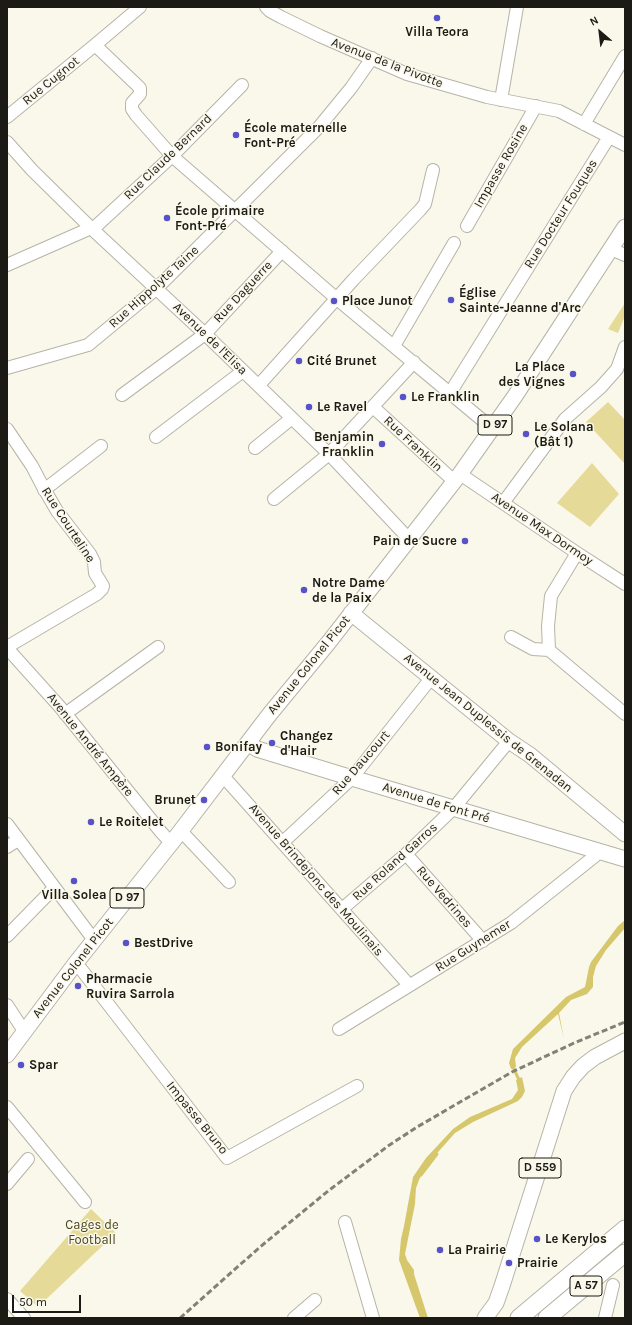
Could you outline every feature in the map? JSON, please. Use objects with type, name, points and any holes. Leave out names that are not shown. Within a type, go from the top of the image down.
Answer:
[{"type":"highway","points":[[570,1275],[625,1224]]},
{"type":"highway","name":"A 57","points":[[518,1318],[625,1229]]},
{"type":"highway","name":"A 57","points":[[547,1318],[625,1253]]},
{"type":"main road","name":"Avenue Colonel Picot","points":[[7,1055],[75,964],[457,478],[493,429],[569,315],[625,227]]},
{"type":"main road","name":"Avenue Jean Duplessis de Grenadan","points":[[352,613],[432,677],[460,702],[509,741],[530,755],[625,834]]},
{"type":"main road","name":"Avenue de Font Pré","points":[[248,743],[257,749],[625,860]]},
{"type":"main road","name":"D 559","points":[[485,1318],[496,1303],[502,1286],[564,1091],[573,1077],[583,1066],[601,1053],[625,1041]]},
{"type":"street","name":"Rue Cugnot","points":[[7,117],[140,7]]},
{"type":"street","name":"Avenue de la Pivotte","points":[[266,7],[275,14],[320,36],[422,79],[475,94],[559,111],[625,145]]},
{"type":"street","points":[[501,100],[517,7]]},
{"type":"street","points":[[95,45],[140,88],[139,95],[132,103],[133,111],[172,156],[337,299],[493,429]]},
{"type":"street","points":[[584,124],[625,56]]},
{"type":"street","name":"Rue Hippolyte Taine","points":[[7,368],[88,344],[157,288],[319,127],[351,88],[372,58]]},
{"type":"street","name":"Rue Claude Bernard","points":[[7,265],[92,228],[172,156],[242,85]]},
{"type":"street","name":"Impasse Rosine","points":[[467,226],[536,106]]},
{"type":"street","name":"Rue Docteur Fouques","points":[[450,393],[609,137]]},
{"type":"street","name":"Avenue de l'Elisa","points":[[7,142],[32,170],[329,454],[409,539]]},
{"type":"street","points":[[259,386],[337,299],[423,207],[433,170]]},
{"type":"street","points":[[394,346],[454,243]]},
{"type":"street","points":[[611,248],[625,255]]},
{"type":"street","name":"Rue Daguerre","points":[[122,395],[205,334],[282,251]]},
{"type":"street","points":[[503,503],[565,419],[601,387],[617,369],[625,347]]},
{"type":"street","points":[[274,499],[329,454],[414,362]]},
{"type":"street","points":[[156,437],[243,371]]},
{"type":"street","name":"Rue Franklin","points":[[373,407],[457,478]]},
{"type":"street","points":[[255,448],[292,418]]},
{"type":"street","name":"Rue Courteline","points":[[7,429],[32,466],[44,490],[63,520],[80,539],[93,559],[95,573],[102,584],[102,588],[97,594],[7,647]]},
{"type":"street","points":[[44,490],[101,446]]},
{"type":"street","name":"Avenue Max Dormoy","points":[[457,478],[503,503],[625,584]]},
{"type":"street","points":[[549,650],[548,626],[551,596],[577,553]]},
{"type":"street","points":[[511,637],[533,649],[549,650],[625,714]]},
{"type":"street","points":[[65,714],[158,646]]},
{"type":"street","name":"Avenue André Ampère","points":[[7,647],[65,714],[156,826],[176,837],[229,882]]},
{"type":"street","name":"Rue Daucourt","points":[[283,842],[352,778],[432,677]]},
{"type":"street","name":"Rue Roland Garros","points":[[342,909],[406,854],[453,809],[509,741]]},
{"type":"street","name":"Avenue Brindejonc des Moulinais","points":[[223,776],[409,986]]},
{"type":"street","points":[[7,824],[94,940]]},
{"type":"street","points":[[7,847],[18,840]]},
{"type":"street","name":"Rue Guynemer","points":[[339,1028],[511,923],[595,856],[597,851]]},
{"type":"street","name":"Rue Vedrines","points":[[406,854],[483,941]]},
{"type":"street","points":[[7,936],[54,888]]},
{"type":"street","name":"Impasse Bruno","points":[[75,964],[81,969],[227,1158],[357,1086]]},
{"type":"street","points":[[7,1005],[24,1031]]},
{"type":"street","points":[[7,1107],[85,1202]]},
{"type":"street","points":[[7,1184],[28,1159]]},
{"type":"street","points":[[345,1222],[373,1318]]},
{"type":"street","points":[[605,1318],[613,1285]]},
{"type":"street","points":[[7,1299],[24,1318]]},
{"type":"street","points":[[294,1318],[315,1300]]},
{"type":"green space","points":[[625,303],[625,316],[618,333],[608,329]]},
{"type":"green space","points":[[608,402],[625,420],[625,464],[586,422]]},
{"type":"green space","points":[[592,463],[619,494],[590,527],[557,503]]},
{"type":"green space","name":"Cages de Football","points":[[91,1209],[116,1233],[38,1307],[20,1291]]},
{"type":"shaded area","points":[[625,920],[625,928],[606,950],[596,966],[593,977],[593,987],[587,994],[571,1000],[559,1013],[564,1039],[558,1014],[522,1047],[515,1058],[516,1067],[511,1069],[509,1063],[513,1049],[566,997],[585,987],[591,962],[618,926]]},
{"type":"shaded area","points":[[522,1077],[525,1091],[518,1101],[473,1122],[455,1133],[431,1160],[419,1180],[416,1188],[415,1204],[405,1254],[414,1270],[428,1318],[420,1318],[399,1260],[401,1239],[413,1177],[426,1158],[453,1129],[470,1117],[512,1099],[518,1090],[516,1080]]},
{"type":"waterway","points":[[512,1065],[520,1082]]},
{"type":"waterway","points":[[421,1175],[437,1154]]},
{"type":"railway","points":[[180,1318],[260,1247],[328,1191],[388,1146],[417,1127],[512,1072],[574,1043],[625,1022]]},
{"type":"place","name":"Villa Teora","points":[[437,18]]},
{"type":"place","name":"École maternelle Font-Pré","points":[[236,135]]},
{"type":"place","name":"École primaire Font-Pré","points":[[167,218]]},
{"type":"place","name":"Église Sainte-Jeanne d'Arc","points":[[451,300]]},
{"type":"place","name":"Place Junot","points":[[334,301]]},
{"type":"place","name":"Cité Brunet","points":[[299,361]]},
{"type":"place","name":"La Place des Vignes","points":[[573,374]]},
{"type":"place","name":"Le Franklin","points":[[403,397]]},
{"type":"place","name":"Le Ravel","points":[[309,407]]},
{"type":"place","name":"Le Solana (Bât 1)","points":[[526,434]]},
{"type":"place","name":"Benjamin Franklin","points":[[382,444]]},
{"type":"place","name":"Pain de Sucre","points":[[465,541]]},
{"type":"place","name":"Notre Dame de la Paix","points":[[304,590]]},
{"type":"place","name":"Changez d'Hair","points":[[272,743]]},
{"type":"place","name":"Bonifay","points":[[207,747]]},
{"type":"place","name":"Brunet","points":[[204,800]]},
{"type":"place","name":"Le Roitelet","points":[[91,822]]},
{"type":"place","name":"Villa Solea","points":[[74,881]]},
{"type":"place","name":"BestDrive","points":[[126,943]]},
{"type":"place","name":"Pharmacie Ruvira Sarrola","points":[[78,986]]},
{"type":"place","name":"Spar","points":[[21,1065]]},
{"type":"place","name":"Le Kerylos","points":[[537,1239]]},
{"type":"place","name":"La Prairie","points":[[440,1250]]},
{"type":"place","name":"Prairie","points":[[509,1263]]}]
